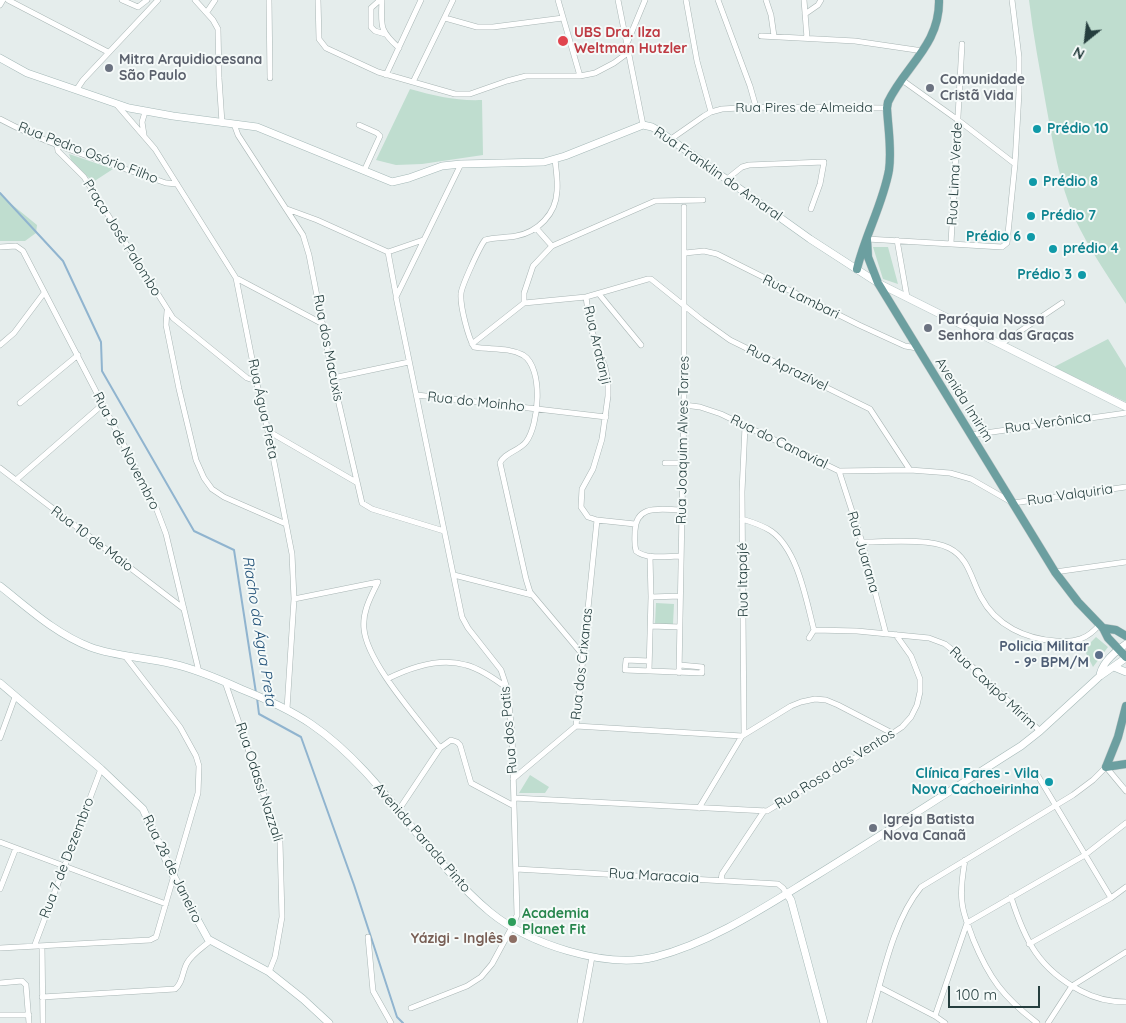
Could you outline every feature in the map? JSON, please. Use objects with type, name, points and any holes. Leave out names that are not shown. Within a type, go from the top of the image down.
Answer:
[{"type":"main road","points":[[887,108],[890,98],[931,38],[935,29],[939,0]]},
{"type":"main road","name":"Avenida Imirim","points":[[887,108],[890,152],[889,171],[867,240],[868,257],[878,283],[1055,572],[1071,594],[1102,626],[1108,638],[1126,657]]},
{"type":"main road","points":[[857,269],[867,240]]},
{"type":"main road","name":"Avenida Imirim","points":[[1102,626],[1126,636]]},
{"type":"main road","points":[[1106,767],[1112,756],[1126,706]]},
{"type":"main road","points":[[1106,767],[1126,764]]},
{"type":"street","points":[[0,6],[3,0]]},
{"type":"street","points":[[8,0],[108,52]]},
{"type":"street","points":[[122,0],[138,7],[146,0]]},
{"type":"street","points":[[77,89],[108,52],[158,0]]},
{"type":"street","points":[[195,0],[207,12],[218,29],[222,123]]},
{"type":"street","points":[[207,12],[215,0]]},
{"type":"street","points":[[270,0],[270,78]]},
{"type":"street","points":[[318,0],[319,39],[322,45],[386,75],[462,94],[477,92],[526,76],[580,76],[595,74],[629,52]]},
{"type":"street","points":[[381,0],[381,22],[385,34],[399,48]]},
{"type":"street","points":[[381,0],[371,8],[371,28],[385,34]]},
{"type":"street","points":[[386,75],[421,0]]},
{"type":"street","points":[[413,82],[453,0]]},
{"type":"street","points":[[558,0],[580,76]]},
{"type":"street","points":[[618,0],[643,126]]},
{"type":"street","points":[[627,42],[645,0]]},
{"type":"street","points":[[686,0],[697,61],[711,112]]},
{"type":"street","points":[[718,0],[756,107]]},
{"type":"street","points":[[766,0],[771,15],[774,36]]},
{"type":"street","points":[[804,0],[806,38]]},
{"type":"street","points":[[805,14],[818,5],[821,0]]},
{"type":"street","points":[[867,240],[897,240],[1002,247],[1007,244],[1015,164],[1019,92],[1019,56],[1012,0]]},
{"type":"street","points":[[445,18],[485,27],[563,18]]},
{"type":"street","points":[[761,36],[855,41],[923,51]]},
{"type":"street","name":"Rua Lima Verde","points":[[951,243],[962,44]]},
{"type":"street","name":"Rua Franklin do Amaral","points":[[0,58],[27,73],[145,112],[254,126],[388,181],[395,182],[442,166],[533,163],[555,159],[643,126],[652,127],[810,239],[878,283],[1126,407]]},
{"type":"street","points":[[902,80],[1015,164]]},
{"type":"street","name":"Rua Água Preta","points":[[115,102],[155,148],[236,278],[256,381],[268,431],[293,568],[294,599],[287,708]]},
{"type":"street","name":"Rua Pires de Almeida","points":[[671,139],[711,112],[756,107],[887,108]]},
{"type":"street","points":[[145,112],[142,122],[145,135]]},
{"type":"street","name":"Rua Pedro Osório Filho","points":[[0,119],[57,145],[177,184]]},
{"type":"street","name":"Rua dos Macuxis","points":[[234,124],[238,135],[295,222],[305,242],[362,503],[367,507],[444,531]]},
{"type":"street","points":[[359,125],[380,136],[364,170]]},
{"type":"street","name":"Praça José Palombo","points":[[57,145],[58,151],[84,177],[167,311]]},
{"type":"street","points":[[555,159],[556,200],[548,216],[536,228],[526,234],[488,239],[482,243],[461,292],[466,324],[472,344],[476,347],[515,352],[530,361],[536,375],[534,423],[526,441],[503,458],[500,463],[526,579],[532,595],[583,655]]},
{"type":"street","points":[[727,179],[749,165],[824,162],[820,184],[811,209]]},
{"type":"street","points":[[396,296],[461,164]]},
{"type":"street","points":[[472,344],[524,303],[524,293],[533,266],[552,246],[655,201],[703,200]]},
{"type":"street","name":"Rua Joaquim Alves Torres","points":[[680,673],[684,406],[684,207]]},
{"type":"street","points":[[286,208],[388,252],[422,240]]},
{"type":"street","points":[[536,228],[552,246]]},
{"type":"street","points":[[897,240],[907,297]]},
{"type":"street","name":"Rua 9 de Novembro","points":[[0,247],[16,246],[22,251],[78,355],[161,518],[199,672]]},
{"type":"street","name":"Rua Lambari","points":[[685,253],[704,251],[716,254],[859,325],[905,346],[917,348]]},
{"type":"street","name":"Rua dos Patis","points":[[388,252],[409,362],[465,624],[501,670],[507,688],[512,732],[516,869],[516,915],[512,927],[492,964],[481,977],[467,986],[411,1008]]},
{"type":"street","points":[[236,278],[323,324]]},
{"type":"street","name":"Rua Aratanji","points":[[524,303],[586,297],[648,279]]},
{"type":"street","name":"Rua Aprazível","points":[[648,279],[655,281],[684,306],[730,340],[870,409],[910,470]]},
{"type":"street","points":[[0,345],[14,333],[44,294]]},
{"type":"street","points":[[599,294],[641,345]]},
{"type":"street","name":"Rua Aratanji","points":[[586,297],[590,326],[605,367],[608,382],[606,417],[598,457],[580,497],[581,507],[584,512],[588,517],[597,520]]},
{"type":"street","points":[[1001,344],[1062,303]]},
{"type":"street","points":[[167,311],[172,318],[247,378],[256,381]]},
{"type":"street","points":[[167,311],[166,325],[196,460],[204,478],[209,486],[219,495],[286,524]]},
{"type":"street","points":[[20,403],[78,355]]},
{"type":"street","points":[[334,378],[409,362]]},
{"type":"street","name":"Rua do Moinho","points":[[417,395],[606,417]]},
{"type":"street","points":[[16,480],[102,405]]},
{"type":"street","name":"Rua do Canavial","points":[[684,406],[711,410],[839,471],[910,470],[950,473],[971,479],[1013,503]]},
{"type":"street","name":"Rua Verônica","points":[[971,435],[1126,412]]},
{"type":"street","name":"Rua Itapajé","points":[[743,735],[742,519],[745,426]]},
{"type":"street","points":[[268,431],[356,482]]},
{"type":"street","points":[[665,463],[683,463]]},
{"type":"street","name":"Rua 10 de Maio","points":[[0,468],[184,609]]},
{"type":"street","name":"Rua Juarana","points":[[839,471],[862,542],[886,634]]},
{"type":"street","points":[[992,491],[996,489],[1000,482]]},
{"type":"street","name":"Rua Valquiria","points":[[1013,503],[1126,487]]},
{"type":"street","points":[[681,556],[650,556],[636,551],[636,524],[642,513],[648,510],[682,510]]},
{"type":"street","points":[[742,519],[764,526],[773,532],[787,548],[797,570],[814,630],[809,638]]},
{"type":"street","points":[[597,520],[636,524]]},
{"type":"street","name":"Rua dos Crixanas","points":[[513,779],[576,726],[597,520]]},
{"type":"street","points":[[862,542],[916,542],[948,547],[963,559],[969,568],[981,598],[994,614],[1004,624],[1032,638],[1071,641],[1088,636],[1102,626]]},
{"type":"street","points":[[649,671],[650,556]]},
{"type":"street","points":[[1055,572],[1126,562]]},
{"type":"street","points":[[454,575],[532,595]]},
{"type":"street","points":[[294,599],[378,582],[367,605],[364,617],[366,642],[387,679],[440,748]]},
{"type":"street","name":"Avenida Parada Pinto","points":[[0,586],[42,619],[69,637],[90,647],[125,656],[159,661],[199,672],[287,708],[323,732],[357,764],[462,886],[490,912],[535,940],[592,957],[630,959],[654,957],[717,933],[787,894],[1021,746],[1100,676],[1126,657]]},
{"type":"street","points":[[651,597],[680,596]]},
{"type":"street","points":[[650,626],[680,627]]},
{"type":"street","name":"Rua Caxipó Mirim","points":[[814,630],[857,630],[928,638],[945,644],[965,660],[1040,731]]},
{"type":"street","name":"Rua Rosa dos Ventos","points":[[514,798],[768,811],[892,733],[911,717],[917,706],[920,679],[911,656],[896,635]]},
{"type":"street","name":"Avenida Parada Pinto","points":[[1100,676],[1102,668],[1126,644]]},
{"type":"street","points":[[0,948],[150,940],[156,936],[198,793],[199,766],[196,756],[180,727],[125,656]]},
{"type":"street","points":[[649,660],[626,660],[624,670],[701,674],[702,667],[680,665]]},
{"type":"street","points":[[387,679],[416,667],[441,662],[455,663],[467,665],[507,688]]},
{"type":"street","points":[[1114,667],[1126,672]]},
{"type":"street","name":"Rua Odassi Nazzali","points":[[225,682],[280,842],[282,917],[275,957],[269,972]]},
{"type":"street","name":"Rua 28 de Janeiro","points":[[0,683],[101,769],[143,809],[174,877],[210,942]]},
{"type":"street","points":[[0,738],[15,696]]},
{"type":"street","points":[[699,808],[743,735],[801,702],[815,699],[838,704],[892,733]]},
{"type":"street","points":[[576,726],[743,735]]},
{"type":"street","points":[[398,811],[440,748],[448,741],[457,742],[463,752],[471,783],[514,806]]},
{"type":"street","points":[[869,1023],[899,921],[921,887],[1086,785],[1106,767],[1126,790]]},
{"type":"street","name":"Rua 7 de Dezembro","points":[[34,947],[101,769]]},
{"type":"street","points":[[1038,776],[1111,898]]},
{"type":"street","points":[[721,880],[722,874],[764,811]]},
{"type":"street","points":[[935,1016],[967,923],[1085,855],[1126,822]]},
{"type":"street","points":[[0,842],[166,904]]},
{"type":"street","points":[[0,889],[16,848]]},
{"type":"street","points":[[965,860],[962,902],[967,923],[978,950],[1000,990],[1037,1023]]},
{"type":"street","name":"Rua Maracaia","points":[[516,869],[778,884],[787,894]]},
{"type":"street","points":[[1029,944],[1111,898],[1126,887]]},
{"type":"street","points":[[787,894],[791,900],[824,1023]]},
{"type":"street","points":[[1011,897],[1029,944],[1048,968],[1061,980],[1086,993],[1104,999],[1126,1002]]},
{"type":"street","points":[[368,937],[373,991],[391,1023]]},
{"type":"street","points":[[42,996],[175,989],[179,985],[184,969],[190,959],[210,942],[269,972],[329,1023]]},
{"type":"street","points":[[42,946],[44,1023]]},
{"type":"street","points":[[1048,1023],[1072,986],[1126,952]]},
{"type":"street","points":[[580,1023],[592,957]]},
{"type":"street","points":[[0,983],[25,982],[29,1023]]},
{"type":"street","points":[[880,986],[945,1023]]},
{"type":"street","points":[[0,1016],[29,1015]]},
{"type":"green space","points":[[1029,0],[1126,0],[1126,304],[1086,241],[1069,205],[1051,134]]},
{"type":"green space","points":[[410,89],[446,98],[482,100],[483,155],[422,164],[396,165],[376,160]]},
{"type":"green space","points":[[69,154],[113,169],[93,182],[71,160]]},
{"type":"green space","points":[[0,194],[37,225],[36,233],[25,241],[0,241]]},
{"type":"green space","points":[[873,247],[888,247],[898,284],[883,279]]},
{"type":"green space","points":[[1108,339],[1126,368],[1126,402],[1054,367]]},
{"type":"green space","points":[[656,603],[674,604],[673,624],[655,624]]},
{"type":"green space","points":[[1096,637],[1108,647],[1093,667],[1084,649]]},
{"type":"green space","points":[[530,775],[549,787],[545,793],[519,793]]},
{"type":"waterway","name":"Riacho da Água Preta","points":[[0,193],[63,261],[101,342],[102,371],[194,531],[234,550],[256,693]]},
{"type":"waterway","name":"Riacho da Água Preta","points":[[257,698],[259,714],[301,737],[354,885],[397,1017],[403,1023]]},
{"type":"place","name":"UBS Dra. Ilza Weltman Hutzler","points":[[563,41]]},
{"type":"place","name":"Mitra Arquidiocesana São Paulo","points":[[109,68]]},
{"type":"place","name":"Comunidade Cristã Vida","points":[[930,88]]},
{"type":"place","name":"Prédio 10","points":[[1037,129]]},
{"type":"place","name":"Prédio 8","points":[[1033,182]]},
{"type":"place","name":"Prédio 7","points":[[1031,216]]},
{"type":"place","name":"Prédio 6","points":[[1031,237]]},
{"type":"place","name":"prédio 4","points":[[1053,249]]},
{"type":"place","name":"Prédio 3","points":[[1082,275]]},
{"type":"place","name":"Paróquia Nossa Senhora das Graças","points":[[928,328]]},
{"type":"place","name":"Policia Militar - 9º BPM/M","points":[[1099,655]]},
{"type":"place","name":"Clínica Fares - Vila Nova Cachoeirinha","points":[[1049,782]]},
{"type":"place","name":"Igreja Batista Nova Canaã","points":[[873,828]]},
{"type":"place","name":"Academia Planet Fit","points":[[512,922]]},
{"type":"place","name":"Yázigi - Inglês","points":[[513,939]]}]
